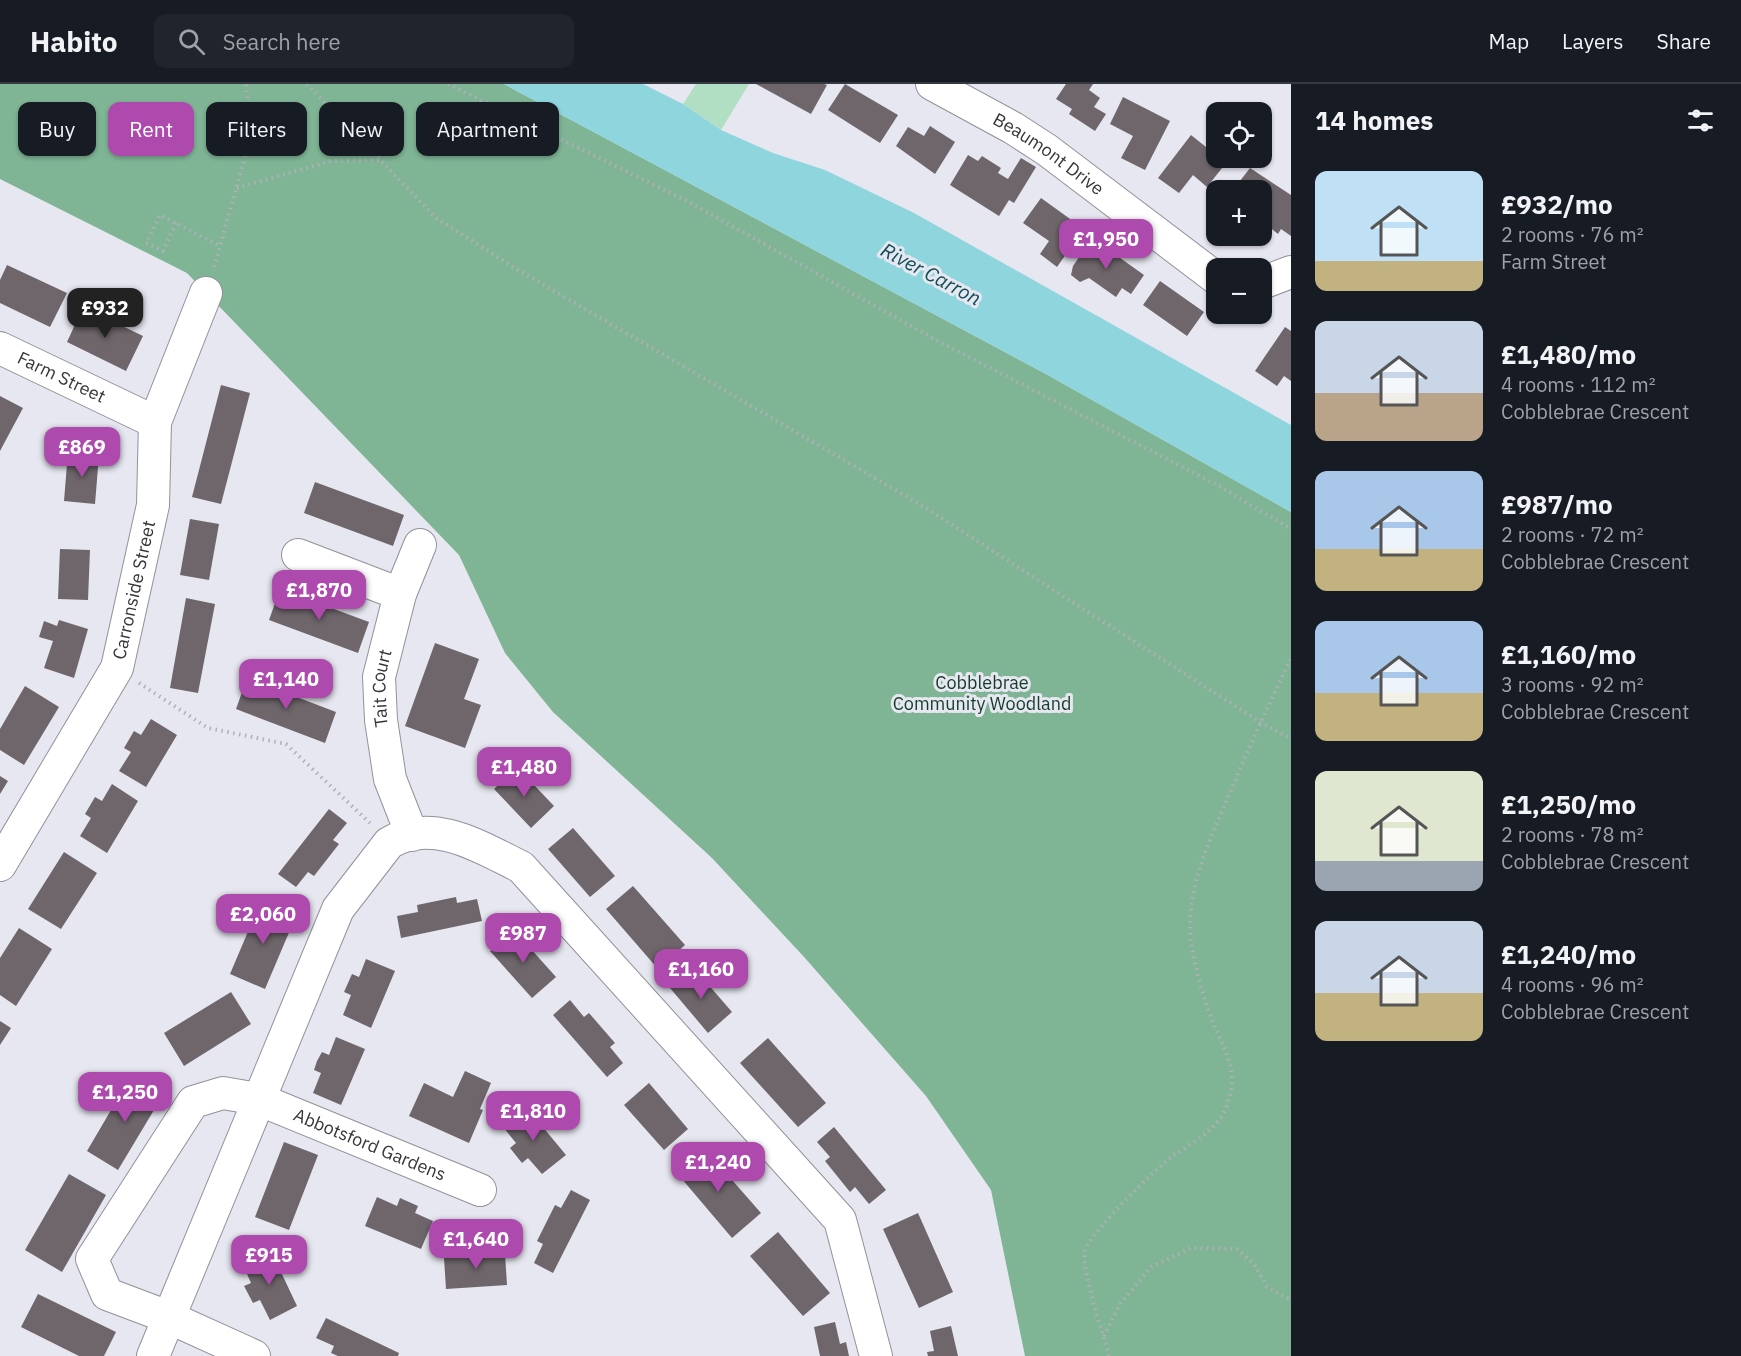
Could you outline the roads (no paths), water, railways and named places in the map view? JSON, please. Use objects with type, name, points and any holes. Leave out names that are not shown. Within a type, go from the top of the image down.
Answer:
[{"type":"street","name":"Beaumont Drive","points":[[932,84],[1013,128],[1047,150],[1206,270]]},
{"type":"street","points":[[1272,279],[1291,272]]},
{"type":"street","name":"Carronside Street","points":[[0,865],[117,668],[153,505],[155,422],[206,293]]},
{"type":"street","name":"Farm Street","points":[[0,348],[155,422]]},
{"type":"street","name":"Tait Court","points":[[401,839],[381,720],[379,677],[399,594],[420,545]]},
{"type":"street","points":[[298,555],[399,594]]},
{"type":"street","points":[[153,1356],[338,909],[401,839],[457,836],[521,867],[840,1220],[876,1356]]},
{"type":"street","name":"Abbotsford Gardens","points":[[168,1317],[107,1294],[92,1259],[193,1102],[223,1093],[258,1099],[480,1190]]},
{"type":"street","points":[[168,1317],[254,1356]]},
{"type":"water","name":"River Carron","points":[[504,84],[643,84],[683,104],[721,130],[773,153],[825,170],[914,213],[1291,425],[1291,512],[1046,374],[559,113],[559,102],[538,102]]},
{"type":"park label","name":"Cobblebrae Community Woodland","points":[[982,693]]}]
